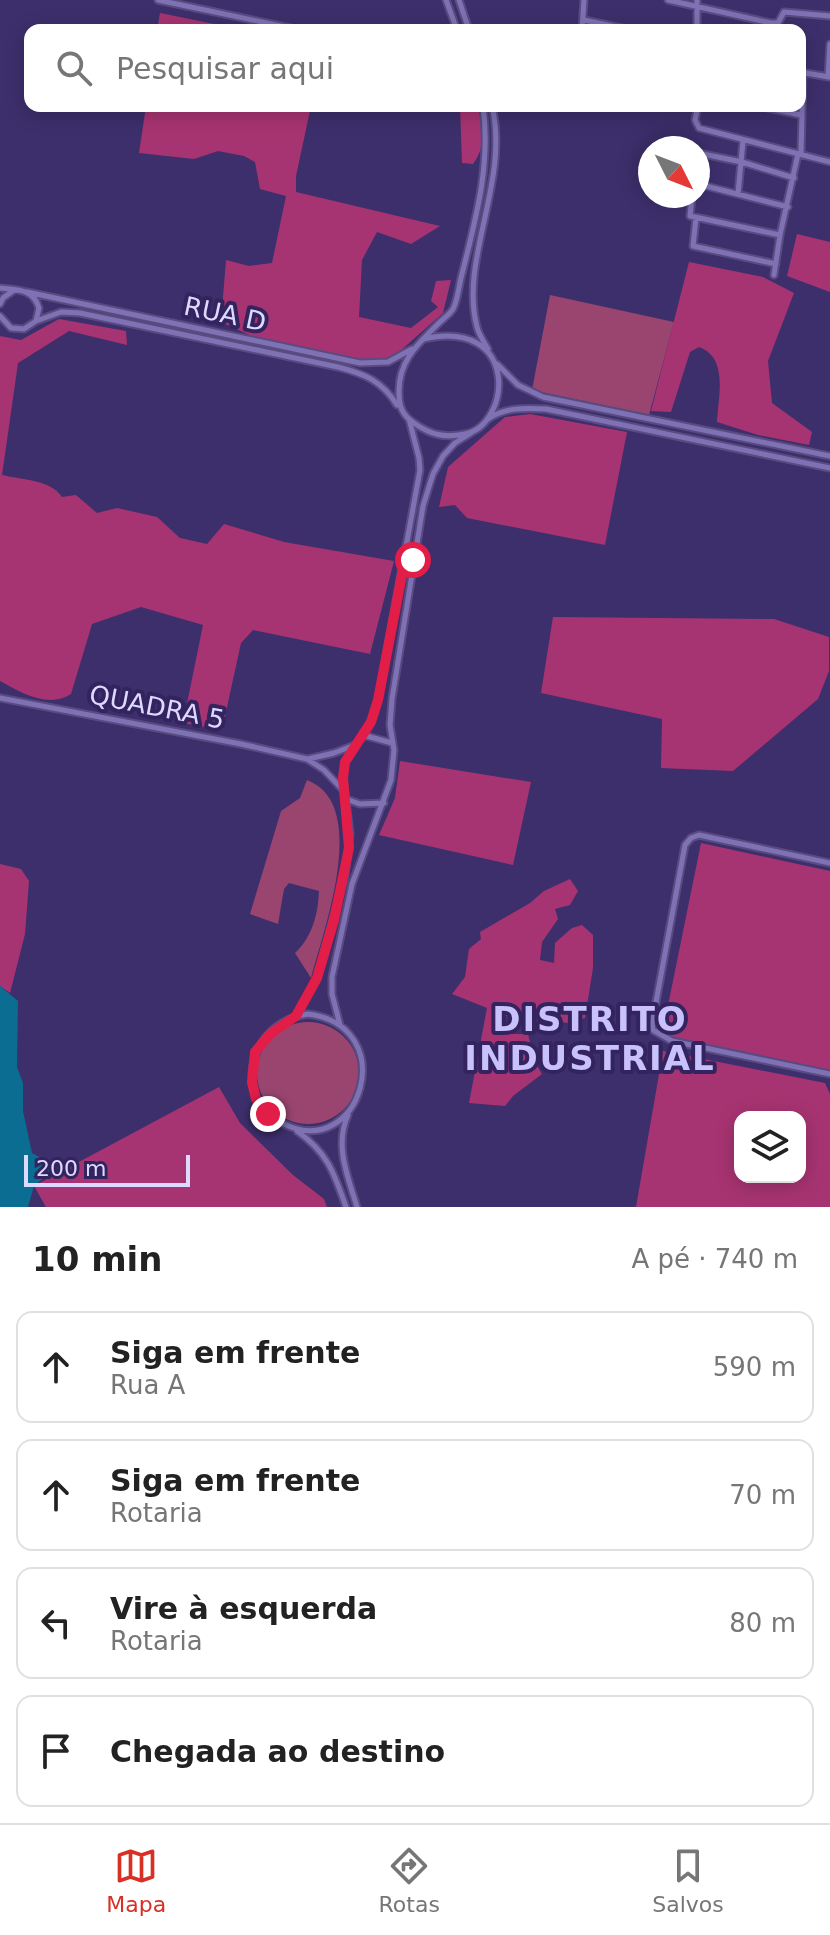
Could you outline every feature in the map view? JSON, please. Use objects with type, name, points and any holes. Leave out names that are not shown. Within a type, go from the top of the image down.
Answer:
[{"type":"street","points":[[158,0],[272,24]]},
{"type":"street","points":[[446,0],[455,24]]},
{"type":"street","points":[[459,0],[467,24]]},
{"type":"street","points":[[583,24],[584,0]]},
{"type":"street","points":[[668,0],[697,3],[771,23],[778,23],[784,12],[830,16]]},
{"type":"street","points":[[697,3],[697,24]]},
{"type":"street","points":[[584,20],[603,24]]},
{"type":"street","points":[[806,74],[829,77],[830,44]]},
{"type":"street","points":[[471,433],[450,437],[434,435],[409,419],[400,408],[400,377],[413,348],[453,309],[482,191],[486,161],[484,112]]},
{"type":"street","points":[[493,112],[496,161],[474,289],[477,329],[495,362],[518,385],[543,397],[830,456]]},
{"type":"street","points":[[697,112],[695,120],[699,128],[830,162]]},
{"type":"street","points":[[774,275],[780,235],[800,154],[801,115],[786,112]]},
{"type":"street","points":[[738,194],[743,141]]},
{"type":"street","points":[[710,155],[794,178]]},
{"type":"street","points":[[486,161],[496,161]]},
{"type":"street","points":[[710,187],[788,207]]},
{"type":"street","points":[[691,208],[690,216],[696,218],[780,235]]},
{"type":"street","points":[[696,218],[693,246],[776,264]]},
{"type":"street","points":[[0,288],[15,290]]},
{"type":"street","points":[[0,304],[8,293],[15,290]]},
{"type":"street","name":"RUA D","points":[[15,290],[373,365],[388,362],[413,348]]},
{"type":"street","points":[[27,292],[33,295],[39,308],[36,321]]},
{"type":"street","name":"RUA D","points":[[0,316],[5,324],[17,330],[61,312],[80,313],[363,373],[388,391],[400,408]]},
{"type":"street","points":[[187,327],[187,336]]},
{"type":"street","points":[[423,339],[457,335],[489,350]]},
{"type":"street","points":[[483,422],[493,408],[498,393],[495,362]]},
{"type":"street","points":[[340,1025],[332,994],[341,933],[356,872],[385,803],[393,767],[392,699],[423,506],[433,474],[455,443],[495,414],[515,409],[546,409],[830,468]]},
{"type":"street","points":[[346,1207],[326,1158],[308,1139],[261,1107],[256,1099],[251,1071],[255,1052],[263,1040],[296,1016],[317,978],[345,875],[349,848],[345,762],[371,722],[378,700],[420,470],[409,419]]},
{"type":"street","points":[[732,446],[734,437]]},
{"type":"street","points":[[405,559],[413,560]]},
{"type":"street","name":"QUADRA 5","points":[[0,698],[307,759],[324,770],[344,791]]},
{"type":"street","points":[[362,735],[393,743]]},
{"type":"street","name":"QUADRA 5","points":[[307,759],[355,745]]},
{"type":"street","points":[[346,799],[360,804],[385,803]]},
{"type":"street","points":[[830,863],[699,835],[691,838],[684,852],[652,1024],[653,1030],[672,1041],[830,1074]]},
{"type":"street","points":[[296,1016],[319,1016],[340,1025],[359,1050],[363,1081],[359,1097],[343,1127],[341,1144],[357,1207]]},
{"type":"street","points":[[293,1128],[308,1131],[321,1128],[349,1112]]},
{"type":"shaded area","points":[[160,13],[214,24],[158,24]]},
{"type":"shaded area","points":[[145,112],[310,112],[296,176],[296,192],[440,226],[411,244],[377,232],[362,260],[359,317],[411,328],[438,307],[431,301],[436,281],[451,280],[443,313],[399,352],[387,359],[369,361],[258,339],[221,322],[226,260],[249,266],[272,263],[286,196],[260,189],[255,162],[244,156],[218,151],[194,159],[139,153]]},
{"type":"shaded area","points":[[460,112],[479,112],[482,129],[480,150],[473,164],[462,163]]},
{"type":"shaded area","points":[[797,234],[830,242],[830,292],[787,276]]},
{"type":"shaded area","points":[[689,262],[763,277],[794,293],[768,361],[772,403],[812,432],[809,445],[758,435],[717,422],[718,369],[715,360],[699,347],[690,352],[671,412],[651,411]]},
{"type":"shaded area","points":[[550,295],[674,322],[649,415],[532,390]]},
{"type":"shaded area","points":[[59,319],[126,331],[127,345],[69,331],[18,363],[2,475],[43,483],[62,497],[76,495],[97,513],[117,508],[157,517],[180,538],[207,544],[224,524],[284,542],[394,561],[370,654],[253,630],[241,643],[222,730],[183,723],[203,625],[141,607],[92,624],[71,694],[53,700],[44,699],[25,694],[0,681],[0,336],[21,340]]},
{"type":"shaded area","points":[[530,414],[627,432],[605,545],[467,518],[455,505],[439,507],[448,467],[505,417]]},
{"type":"shaded area","points":[[553,617],[774,619],[829,637],[829,671],[818,699],[733,771],[661,768],[662,719],[541,693]]},
{"type":"shaded area","points":[[400,761],[531,782],[513,865],[379,835],[395,798]]},
{"type":"shaded area","points":[[307,780],[326,793],[336,814],[340,841],[332,901],[311,978],[295,953],[313,925],[319,891],[289,883],[284,889],[278,924],[250,914],[281,811],[300,798]]},
{"type":"shaded area","points":[[701,843],[830,871],[830,1070],[662,1035]]},
{"type":"shaded area","points":[[0,864],[21,869],[29,881],[25,934],[10,993],[0,986]]},
{"type":"shaded area","points":[[570,879],[578,891],[570,905],[555,909],[558,919],[542,942],[540,960],[554,963],[555,943],[572,928],[582,925],[593,935],[593,968],[585,1018],[567,1023],[541,1017],[502,1016],[508,1034],[528,1034],[534,1061],[542,1074],[505,1106],[469,1103],[487,1008],[452,994],[465,977],[469,949],[481,939],[480,932],[530,903],[544,891]]},
{"type":"shaded area","points":[[308,1022],[328,1026],[344,1037],[355,1053],[359,1073],[355,1093],[344,1109],[328,1120],[308,1124],[288,1120],[272,1109],[261,1093],[257,1073],[261,1053],[272,1037],[288,1026]]},
{"type":"shaded area","points":[[663,1051],[825,1083],[830,1094],[830,1207],[636,1207]]},
{"type":"shaded area","points":[[219,1087],[240,1123],[293,1175],[324,1199],[327,1207],[46,1207],[34,1186]]},
{"type":"water","points":[[0,986],[18,1001],[17,1067],[23,1083],[23,1111],[32,1153],[57,1167],[34,1186],[28,1207],[0,1207]]},
{"type":"district","name":"DISTRITO INDUSTRIAL","points":[[590,1038]]},
{"type":"route","points":[[268,1114],[256,1099],[252,1082],[255,1052],[263,1040],[296,1016],[317,978],[334,920],[349,848],[349,819],[343,778],[345,762],[371,722],[405,559],[413,560]]}]
